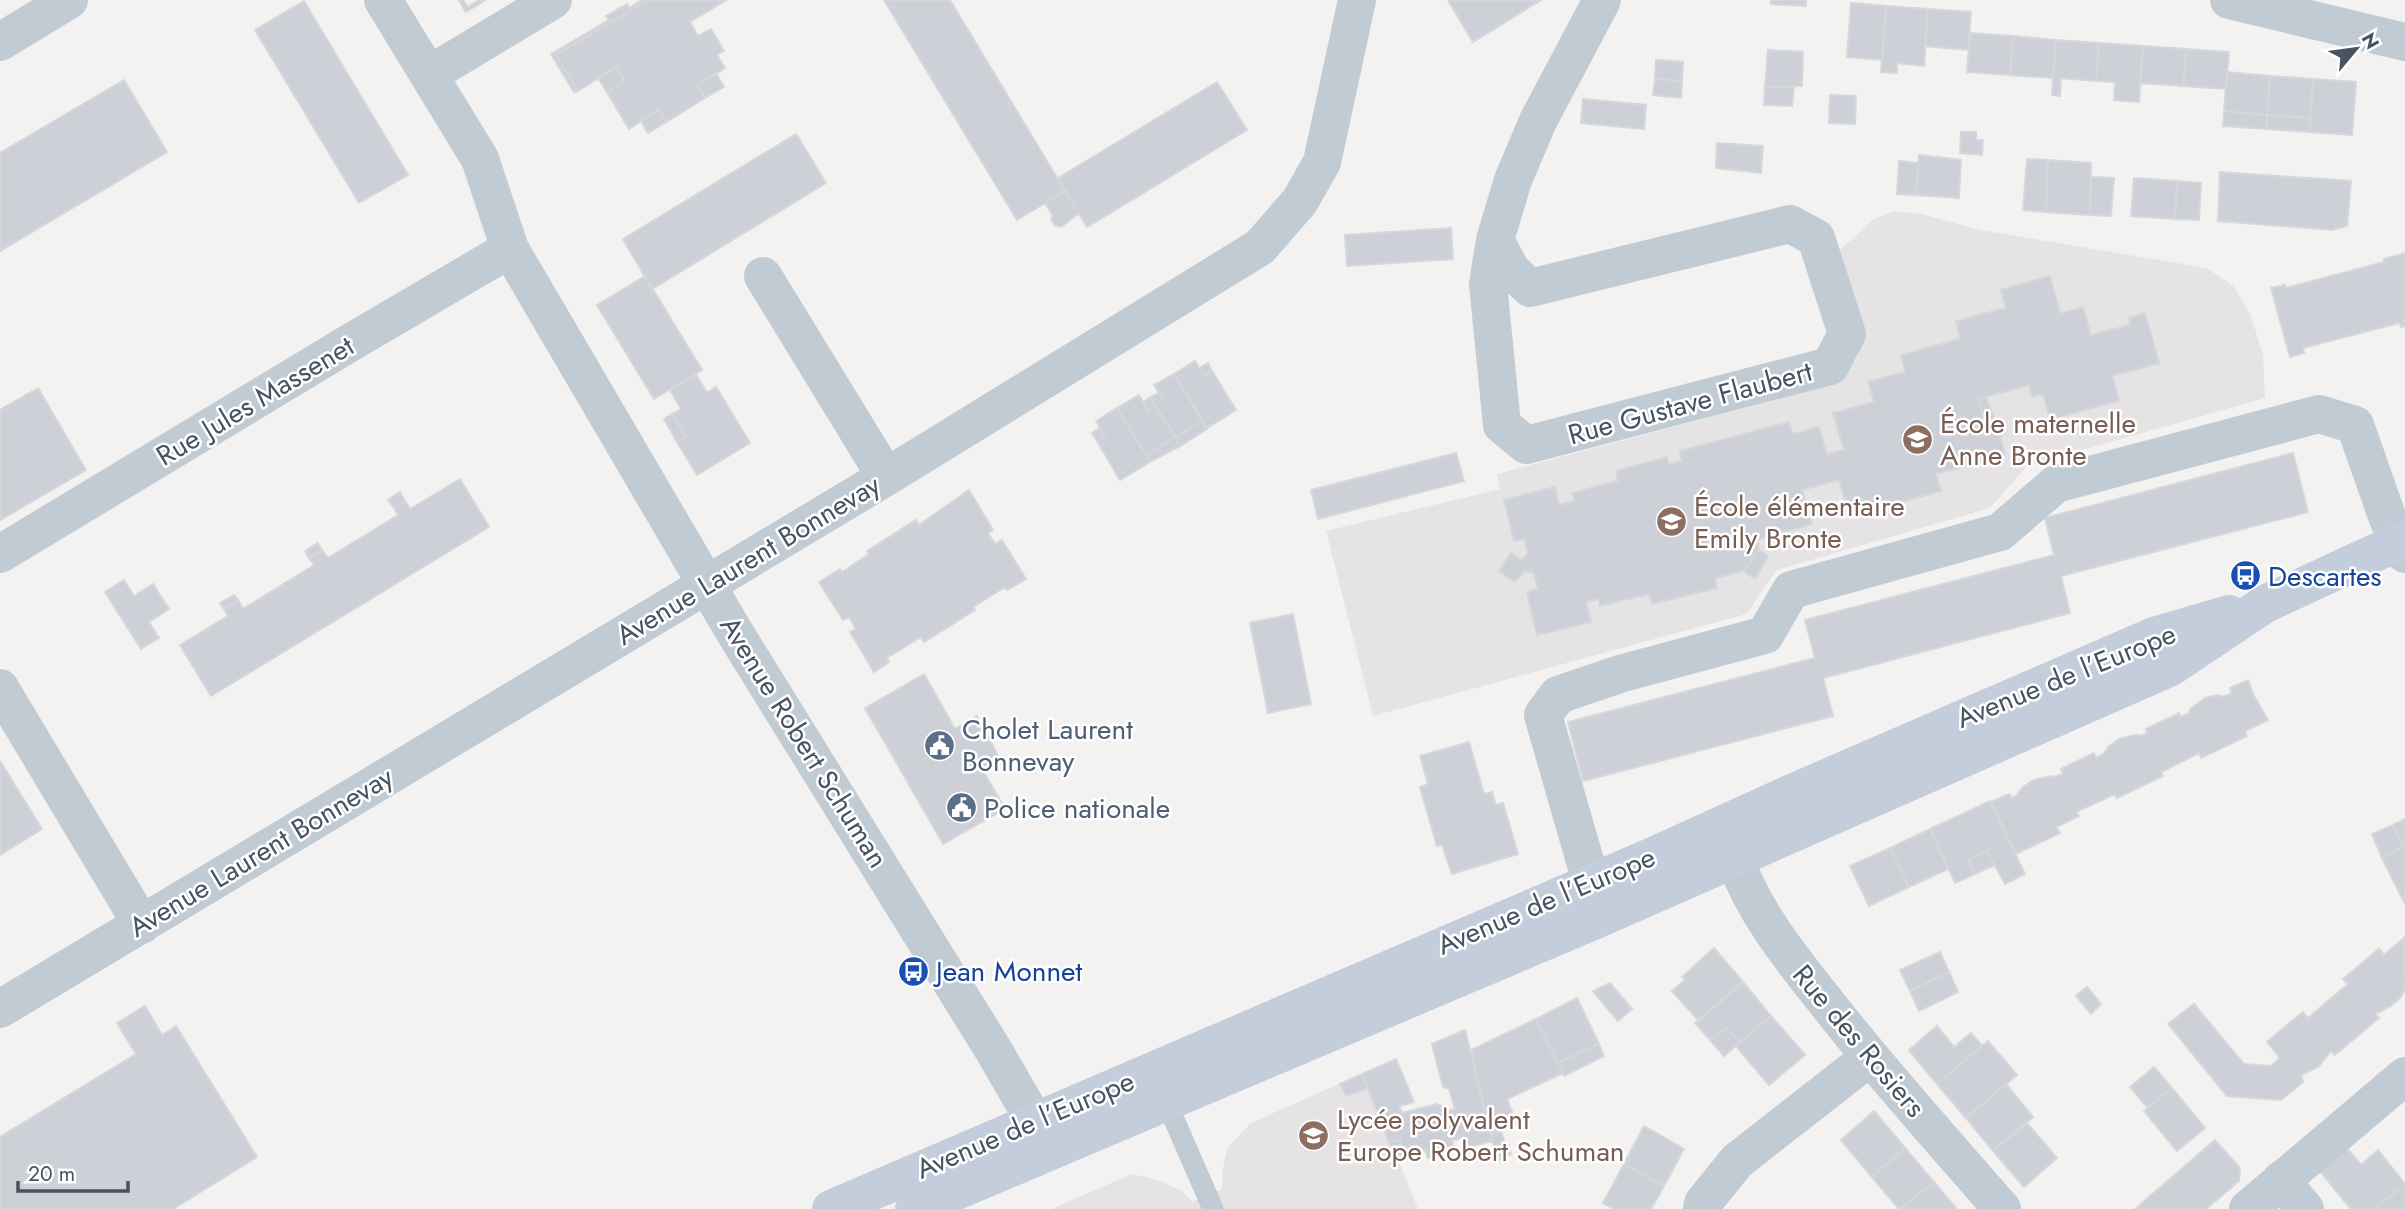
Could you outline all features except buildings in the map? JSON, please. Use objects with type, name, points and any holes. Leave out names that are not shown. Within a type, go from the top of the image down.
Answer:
[{"type":"main road","name":"Avenue de l’Europe","points":[[914,1209],[1041,1137],[1591,882],[2154,636],[2265,604],[2403,545]]},
{"type":"main road","name":"Avenue de l’Europe","points":[[831,1209],[1041,1137],[1166,1101],[1735,859],[2171,667],[2265,604]]},
{"type":"street","name":"Avenue Robert Schuman","points":[[383,0],[480,159],[510,249],[706,585],[938,959],[1041,1137]]},
{"type":"street","points":[[430,74],[554,0]]},
{"type":"street","name":"Avenue Laurent Bonnevay","points":[[0,1009],[886,477],[1260,247],[1300,201],[1322,162],[1357,0]]},
{"type":"street","name":"Rue Gustave Flaubert","points":[[1496,240],[1511,270],[1530,288],[1790,224],[1816,239],[1847,334],[1830,366],[1526,445],[1502,425],[1488,284],[1496,240],[1513,180],[1538,121],[1602,0]]},
{"type":"street","points":[[2229,0],[2405,42]]},
{"type":"street","points":[[0,42],[44,6]]},
{"type":"street","name":"Rue Jules Massenet","points":[[0,554],[352,341],[510,249]]},
{"type":"street","points":[[763,275],[886,477]]},
{"type":"street","points":[[1591,882],[1544,715],[1558,695],[1623,673],[1765,635],[1791,590],[2000,532],[2056,484],[2319,414],[2355,425],[2388,519],[2403,545]]},
{"type":"street","points":[[0,688],[142,925]]},
{"type":"street","name":"Rue des Rosiers","points":[[1735,859],[1743,881],[1781,946],[1868,1056],[2003,1209]]},
{"type":"street","points":[[1702,1209],[1703,1203],[1737,1161],[1868,1056]]},
{"type":"street","points":[[2248,1209],[2405,1076]]},
{"type":"street","points":[[2281,1180],[2305,1209]]},
{"type":"lane","points":[[1166,1101],[1213,1209]]},
{"type":"shaded area","points":[[1894,211],[1922,214],[1980,230],[2207,268],[2233,286],[2250,313],[2263,355],[2265,398],[2027,466],[1990,508],[1777,570],[1746,614],[1373,716],[1326,531],[1500,489],[1497,474],[1827,386],[1845,375],[1857,358],[1864,338],[1839,251],[1874,219]]},
{"type":"shaded area","name":"Lycée polyvalent Europe Robert Schuman","points":[[1363,1073],[1418,1209],[1051,1209],[1132,1174],[1158,1180],[1182,1191],[1192,1202],[1222,1189],[1228,1147],[1251,1123]]},
{"type":"place","name":"École maternelle Anne Bronte","points":[[1917,439]]},
{"type":"place","name":"École élémentaire Emily Bronte","points":[[1671,522]]},
{"type":"place","name":"Descartes","points":[[2245,576]]},
{"type":"place","name":"Cholet Laurent Bonnevay","points":[[939,745]]},
{"type":"place","name":"Police nationale","points":[[961,808]]},
{"type":"place","name":"Jean Monnet","points":[[913,971]]},
{"type":"place","name":"Lycée polyvalent Europe Robert Schuman","points":[[1314,1135]]}]
